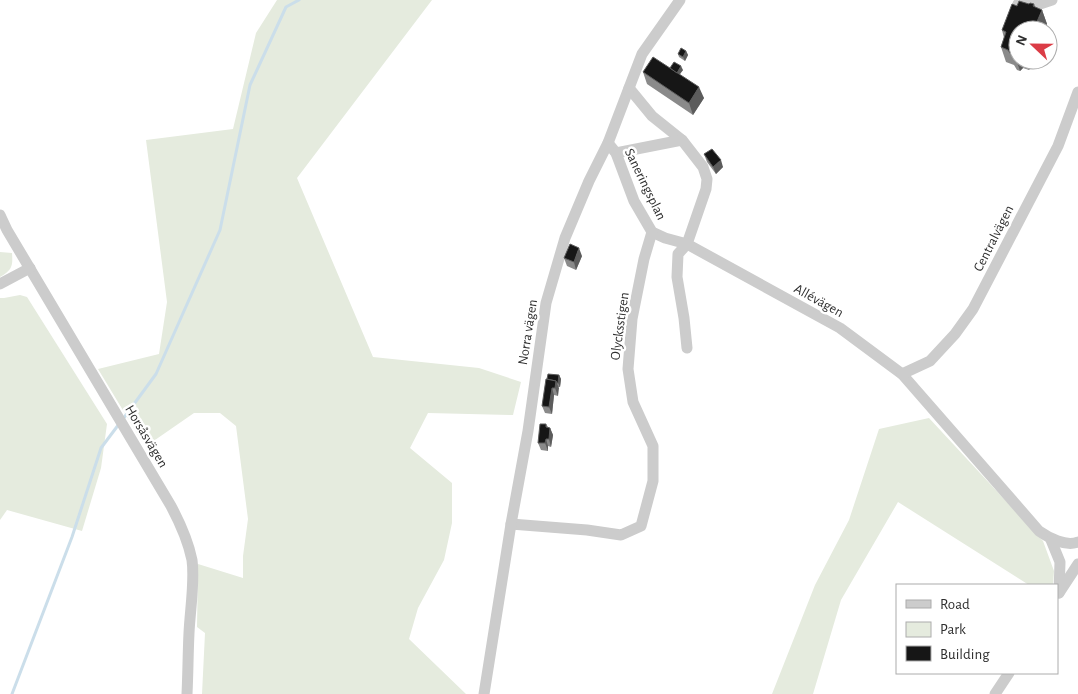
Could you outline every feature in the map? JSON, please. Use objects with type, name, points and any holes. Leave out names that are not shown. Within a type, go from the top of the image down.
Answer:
[{"type":"street","name":"Norra vägen","points":[[484,694],[528,431],[546,303],[565,238],[589,181],[608,143],[642,54],[680,0]]},
{"type":"street","points":[[1018,4],[1040,4],[1052,0]]},
{"type":"street","points":[[629,88],[652,116],[682,140],[703,166],[707,179],[706,189],[687,244],[678,254],[677,277],[687,348]]},
{"type":"street","name":"Centralvägen","points":[[902,374],[930,360],[955,334],[973,310],[1058,146],[1078,92]]},
{"type":"street","points":[[616,153],[682,140]]},
{"type":"street","name":"Saneringsplan","points":[[608,143],[616,153],[634,201],[652,232],[687,244]]},
{"type":"street","name":"Horsåsvägen","points":[[0,215],[7,230],[171,506],[189,546],[192,562],[192,594],[187,694]]},
{"type":"street","name":"Olycksstigen","points":[[511,524],[587,530],[621,535],[640,526],[653,481],[653,446],[634,402],[628,369],[632,319],[644,259],[652,232]]},
{"type":"street","name":"Allévägen","points":[[687,244],[840,328],[902,374],[1039,531],[1051,540],[1060,562],[1058,595]]},
{"type":"street","points":[[0,284],[30,268]]},
{"type":"street","points":[[1051,540],[1078,542]]},
{"type":"street","points":[[1058,595],[1078,564]]},
{"type":"street","points":[[995,694],[1008,674]]},
{"type":"green space","points":[[277,0],[432,0],[297,178],[373,357],[479,368],[521,382],[513,415],[428,413],[410,448],[452,483],[452,523],[444,560],[418,608],[409,639],[466,694],[202,694],[205,633],[197,627],[198,564],[243,578],[243,556],[248,519],[236,426],[220,413],[194,413],[155,440],[141,440],[98,369],[159,354],[167,302],[146,140],[233,129],[256,33]]},
{"type":"green space","points":[[0,252],[12,253],[12,264],[9,270],[0,277]]},
{"type":"green space","points":[[20,295],[27,297],[107,424],[101,468],[82,531],[7,510],[0,520],[0,298]]},
{"type":"green space","points":[[929,418],[1043,541],[1054,571],[1053,584],[1027,584],[898,502],[841,600],[813,694],[772,694],[815,585],[849,520],[879,429]]},
{"type":"building","points":[[1019,1],[1034,4],[1033,6],[1042,10],[1038,20],[1008,20],[1008,50],[1001,47],[1006,32],[1002,30],[1012,4],[1017,6]]},
{"type":"building","points":[[681,48],[686,51],[683,57],[678,54]]},
{"type":"building","points":[[653,57],[699,87],[689,103],[643,72]]},
{"type":"building","points":[[674,62],[681,66],[677,73],[670,68]]},
{"type":"building","points":[[712,149],[721,160],[713,167],[704,154]]},
{"type":"building","points":[[570,244],[579,248],[574,262],[564,258]]},
{"type":"building","points":[[548,374],[559,375],[558,383],[547,379]]},
{"type":"building","points":[[546,379],[556,381],[555,388],[552,388],[549,407],[542,406]]},
{"type":"building","points":[[540,424],[546,424],[546,427],[550,428],[549,439],[546,439],[545,443],[538,443]]},
{"type":"waterway","points":[[123,419],[156,374],[220,230],[250,85],[286,7],[299,0]]},
{"type":"waterway","points":[[12,694],[72,537],[101,448],[119,424]]}]
